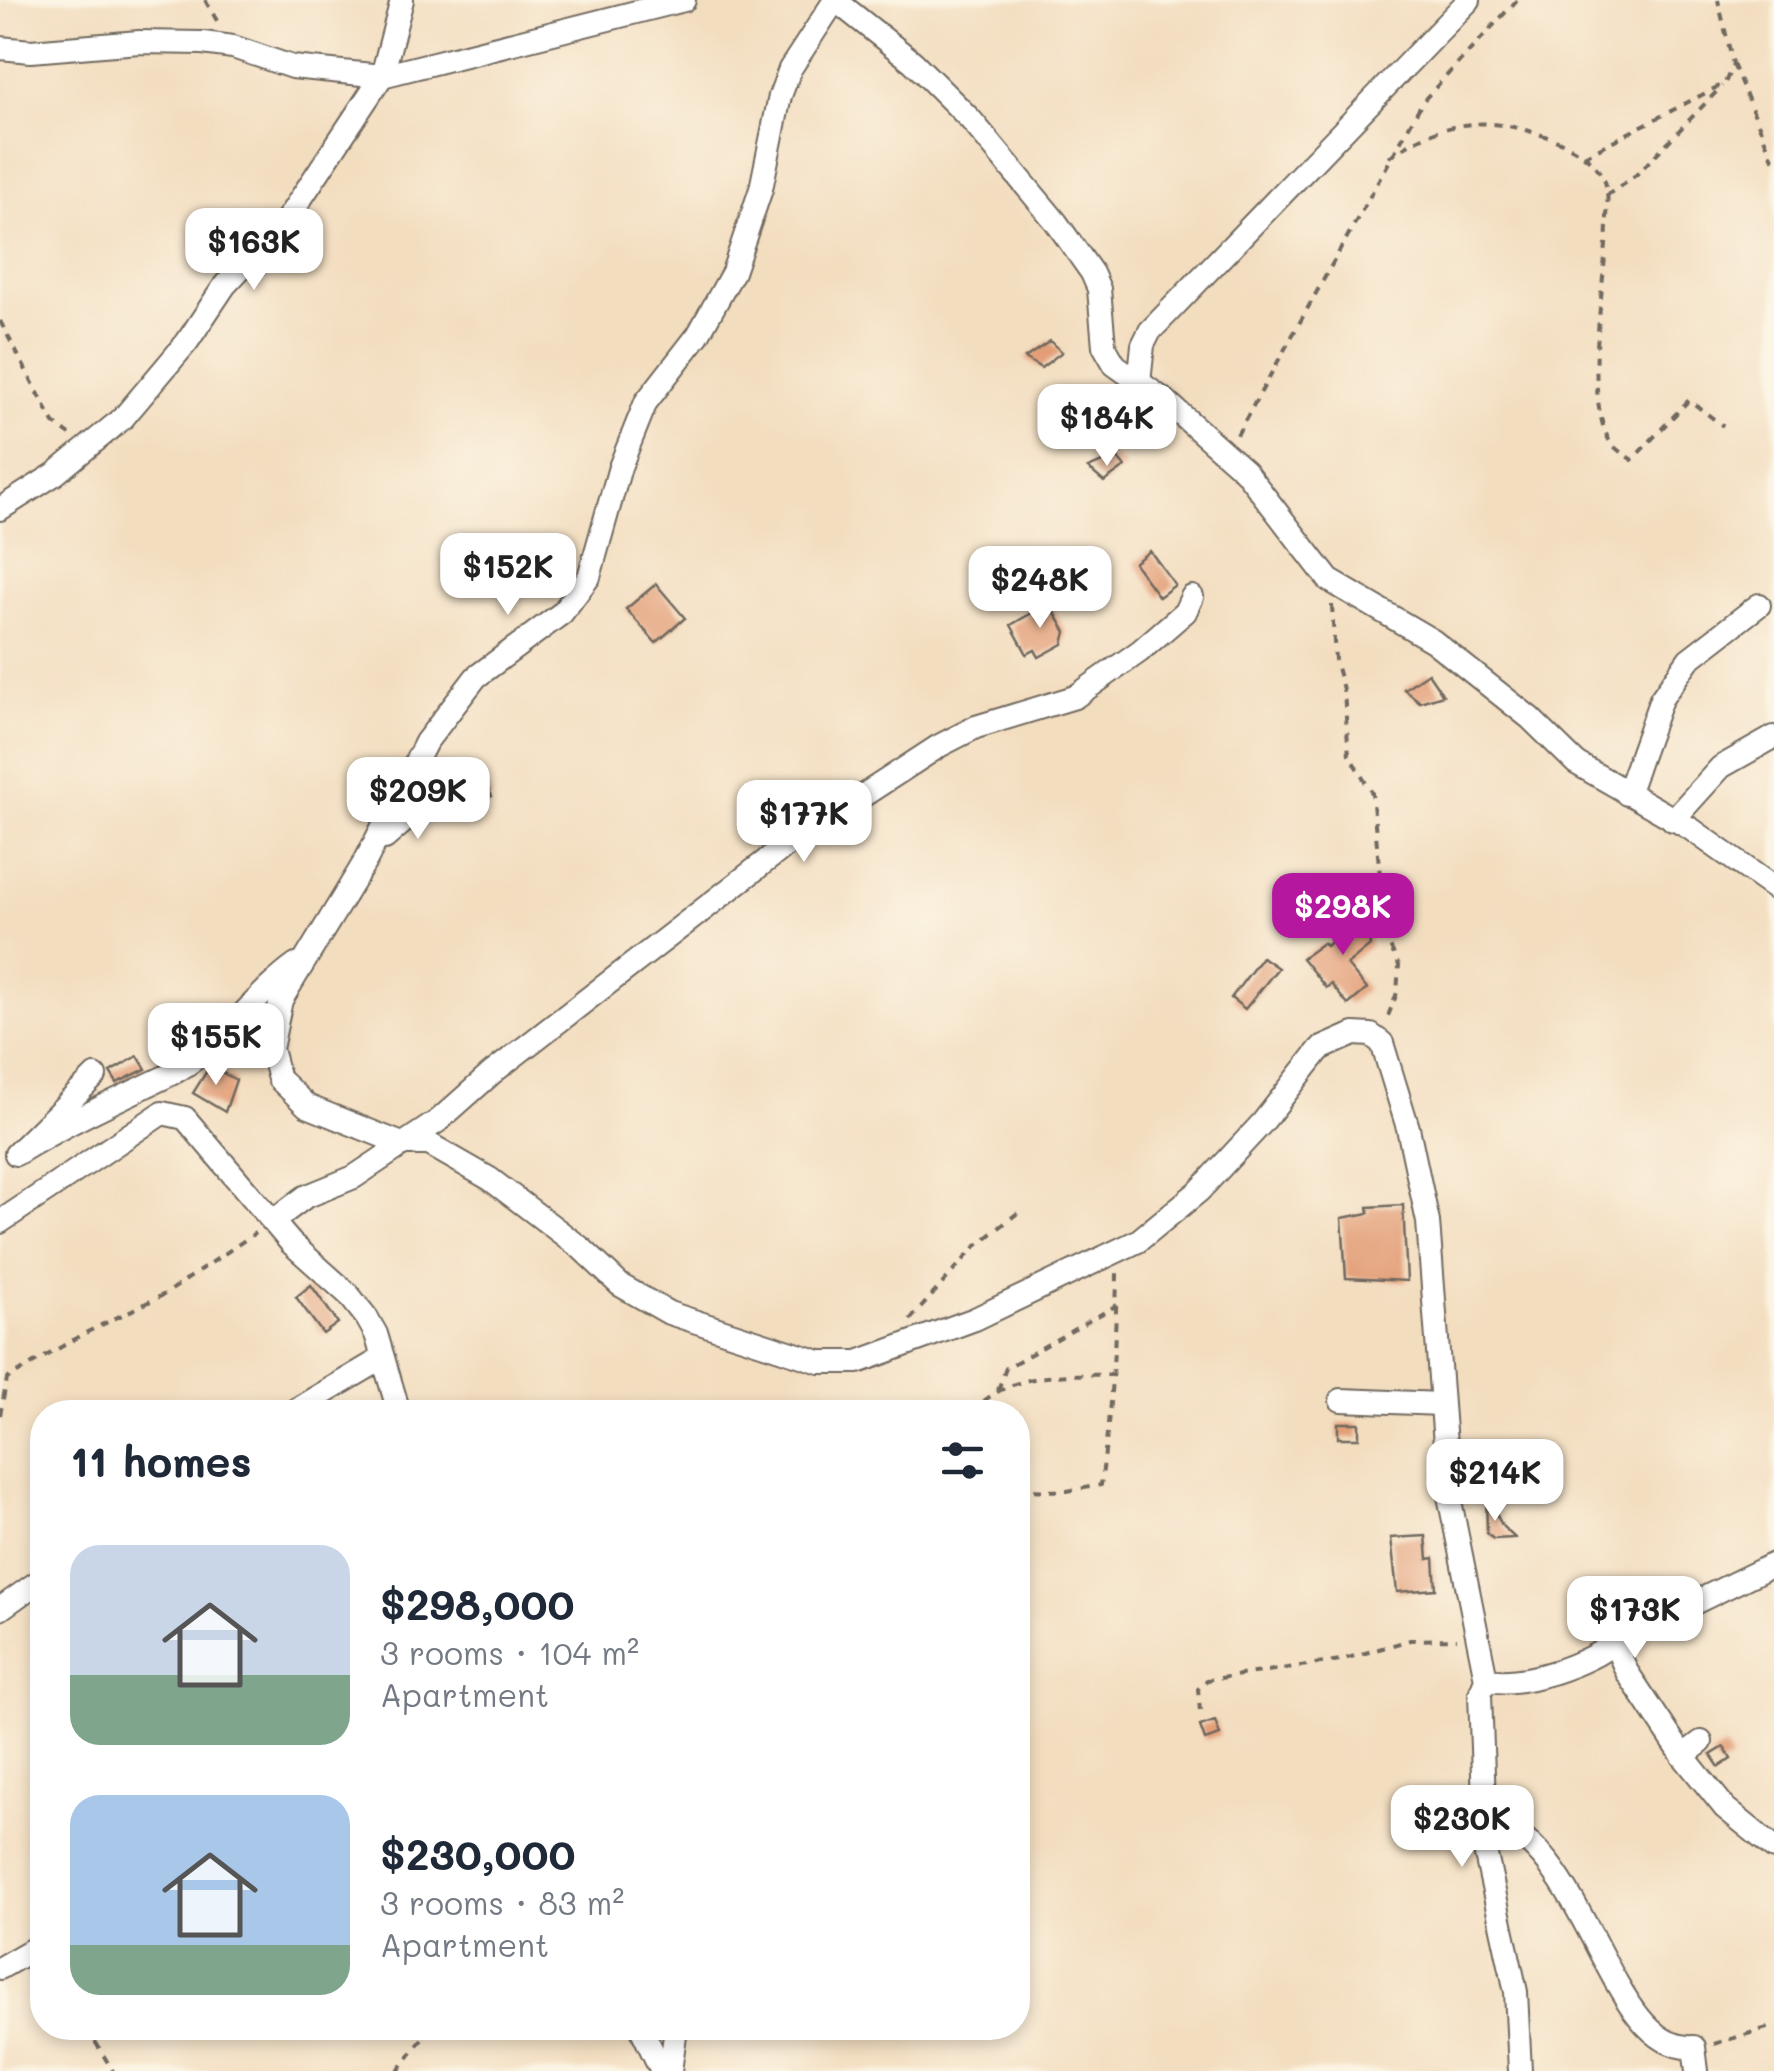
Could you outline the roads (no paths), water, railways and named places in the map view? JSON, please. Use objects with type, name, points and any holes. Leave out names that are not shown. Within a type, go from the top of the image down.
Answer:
[{"type":"street","points":[[0,509],[89,448],[139,402],[225,284],[288,218],[382,76],[402,0]]},
{"type":"street","points":[[0,48],[31,51],[139,42],[203,43],[233,47],[292,67],[382,76],[684,0]]},
{"type":"street","points":[[1520,2071],[1516,1992],[1490,1884],[1480,1694],[1486,1679],[1449,1496],[1428,1222],[1386,1050],[1376,1038],[1354,1034],[1320,1049],[1199,1191],[1138,1241],[1039,1291],[894,1352],[858,1362],[820,1362],[669,1313],[620,1286],[581,1248],[490,1179],[429,1144],[402,1144],[307,1106],[279,1079],[272,1059],[273,1028],[301,961],[366,860],[426,742],[457,696],[494,660],[562,613],[589,577],[620,467],[646,402],[698,335],[733,272],[760,189],[780,96],[790,69],[835,0],[914,62],[972,120],[1056,222],[1099,288],[1107,354],[1190,422],[1267,496],[1329,580],[1433,641],[1530,718],[1576,762],[1674,820],[1774,888]]},
{"type":"street","points":[[1139,383],[1143,345],[1150,330],[1469,0]]},
{"type":"street","points":[[274,1221],[305,1197],[354,1177],[461,1104],[492,1073],[784,846],[939,746],[976,728],[1075,698],[1140,651],[1184,612],[1192,597]]},
{"type":"street","points":[[1627,794],[1660,699],[1689,659],[1760,604]]},
{"type":"street","points":[[1674,820],[1721,767],[1774,737]]},
{"type":"street","points":[[366,860],[441,789]]},
{"type":"street","points":[[94,1076],[16,1154],[71,1120],[166,1076],[225,1033],[274,981],[301,961]]},
{"type":"street","points":[[0,1222],[144,1124],[174,1112],[186,1118],[291,1244],[348,1294],[376,1334],[395,1400]]},
{"type":"street","points":[[312,1400],[382,1358]]},
{"type":"street","points":[[1341,1400],[1441,1404]]},
{"type":"street","points":[[1486,1679],[1502,1684],[1526,1680],[1602,1653],[1614,1642],[1774,1564]]},
{"type":"street","points":[[0,1609],[30,1588]]},
{"type":"street","points":[[1614,1642],[1627,1672],[1692,1749],[1726,1808],[1774,1848]]},
{"type":"street","points":[[1484,1820],[1518,1830],[1543,1855],[1604,1962],[1654,2033],[1668,2045],[1694,2047],[1696,2071]]},
{"type":"street","points":[[0,1968],[30,1951]]},
{"type":"street","points":[[647,2040],[662,2071]]},
{"type":"street","points":[[670,2071],[673,2040]]}]
